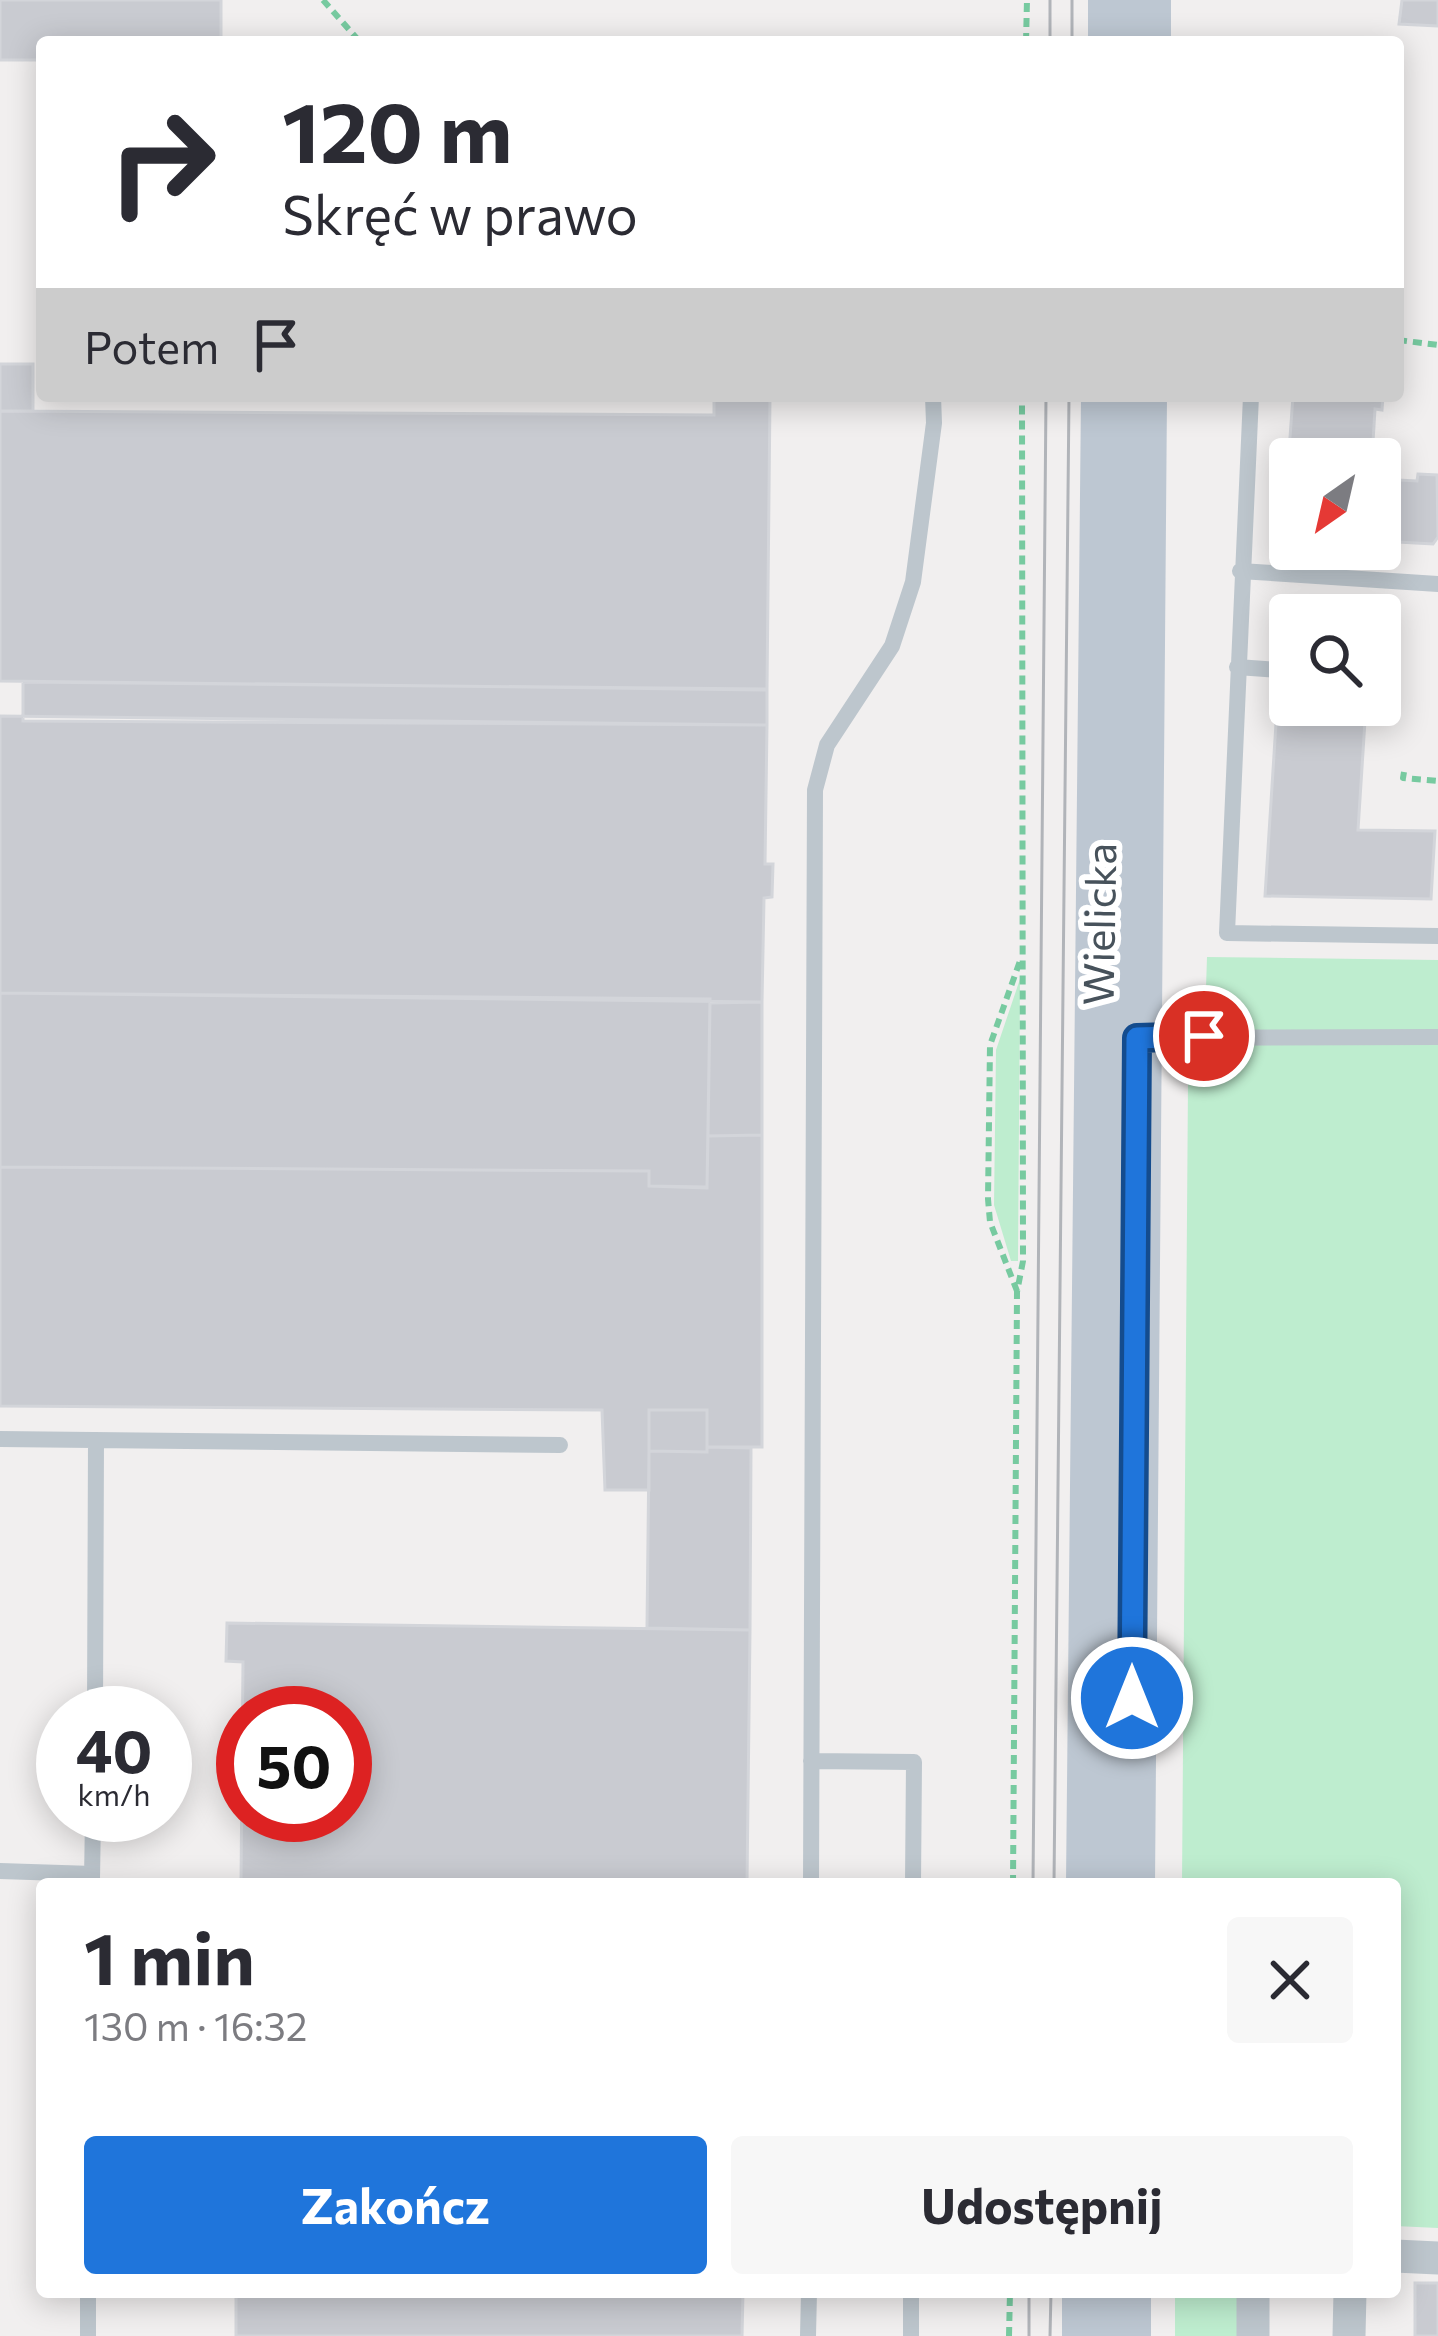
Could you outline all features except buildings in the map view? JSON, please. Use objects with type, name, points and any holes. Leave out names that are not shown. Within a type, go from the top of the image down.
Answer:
[{"type":"main road","points":[[1112,0],[1112,36]]},
{"type":"main road","points":[[1147,0],[1147,36]]},
{"type":"main road","name":"Wielicka","points":[[1090,1878],[1105,402]]},
{"type":"main road","name":"Wielicka","points":[[1131,1878],[1143,402]]},
{"type":"main road","points":[[1086,2298],[1086,2336]]},
{"type":"main road","points":[[1127,2298],[1127,2336]]},
{"type":"street","points":[[1401,2256],[1438,2258]]},
{"type":"street","points":[[1252,2336],[1253,2298]]},
{"type":"street","points":[[1349,2336],[1350,2298]]},
{"type":"lane","points":[[811,1878],[815,790],[827,745],[892,646],[913,582],[932,402]]},
{"type":"lane","points":[[1251,402],[1228,932],[1438,936]]},
{"type":"lane","points":[[1240,571],[1438,584]]},
{"type":"lane","points":[[1237,667],[1269,669]]},
{"type":"lane","points":[[1137,1038],[1438,1037]]},
{"type":"lane","points":[[0,1438],[560,1445]]},
{"type":"lane","points":[[95,1686],[96,1440]]},
{"type":"lane","points":[[811,1761],[914,1762],[914,1878]]},
{"type":"lane","points":[[92,1878],[93,1842]]},
{"type":"lane","points":[[0,1871],[80,1878]]},
{"type":"lane","points":[[88,2298],[88,2336]]},
{"type":"lane","points":[[808,2298],[808,2336]]},
{"type":"lane","points":[[910,2336],[911,2298]]},
{"type":"path","points":[[322,0],[355,36]]},
{"type":"path","points":[[1026,36],[1027,0]]},
{"type":"path","points":[[1404,341],[1438,345]]},
{"type":"path","points":[[1013,1878],[1018,1292],[1023,1261],[1022,402]]},
{"type":"path","points":[[1404,772],[1403,778],[1438,781]]},
{"type":"path","points":[[1018,1292],[990,1222],[988,1199],[990,1045],[1021,958]]},
{"type":"path","points":[[1009,2336],[1010,2298]]},
{"type":"green space","points":[[1207,957],[1438,960],[1438,2228],[1401,2226],[1401,1878],[1182,1878],[1188,1082],[1203,1081]]},
{"type":"green space","points":[[1020,979],[1018,1261],[1011,1261],[994,1205],[996,1050]]},
{"type":"green space","points":[[1175,2298],[1241,2298],[1241,2336],[1175,2336]]},
{"type":"tram line","points":[[1050,0],[1050,36]]},
{"type":"tram line","points":[[1072,0],[1072,36]]},
{"type":"tram line","points":[[1033,1878],[1046,402]]},
{"type":"tram line","points":[[1054,1878],[1069,402]]},
{"type":"tram line","points":[[1029,2298],[1029,2336]]},
{"type":"tram line","points":[[1050,2336],[1051,2298]]},
{"type":"route","points":[[1132,1698],[1137,1038],[1204,1036]]}]
